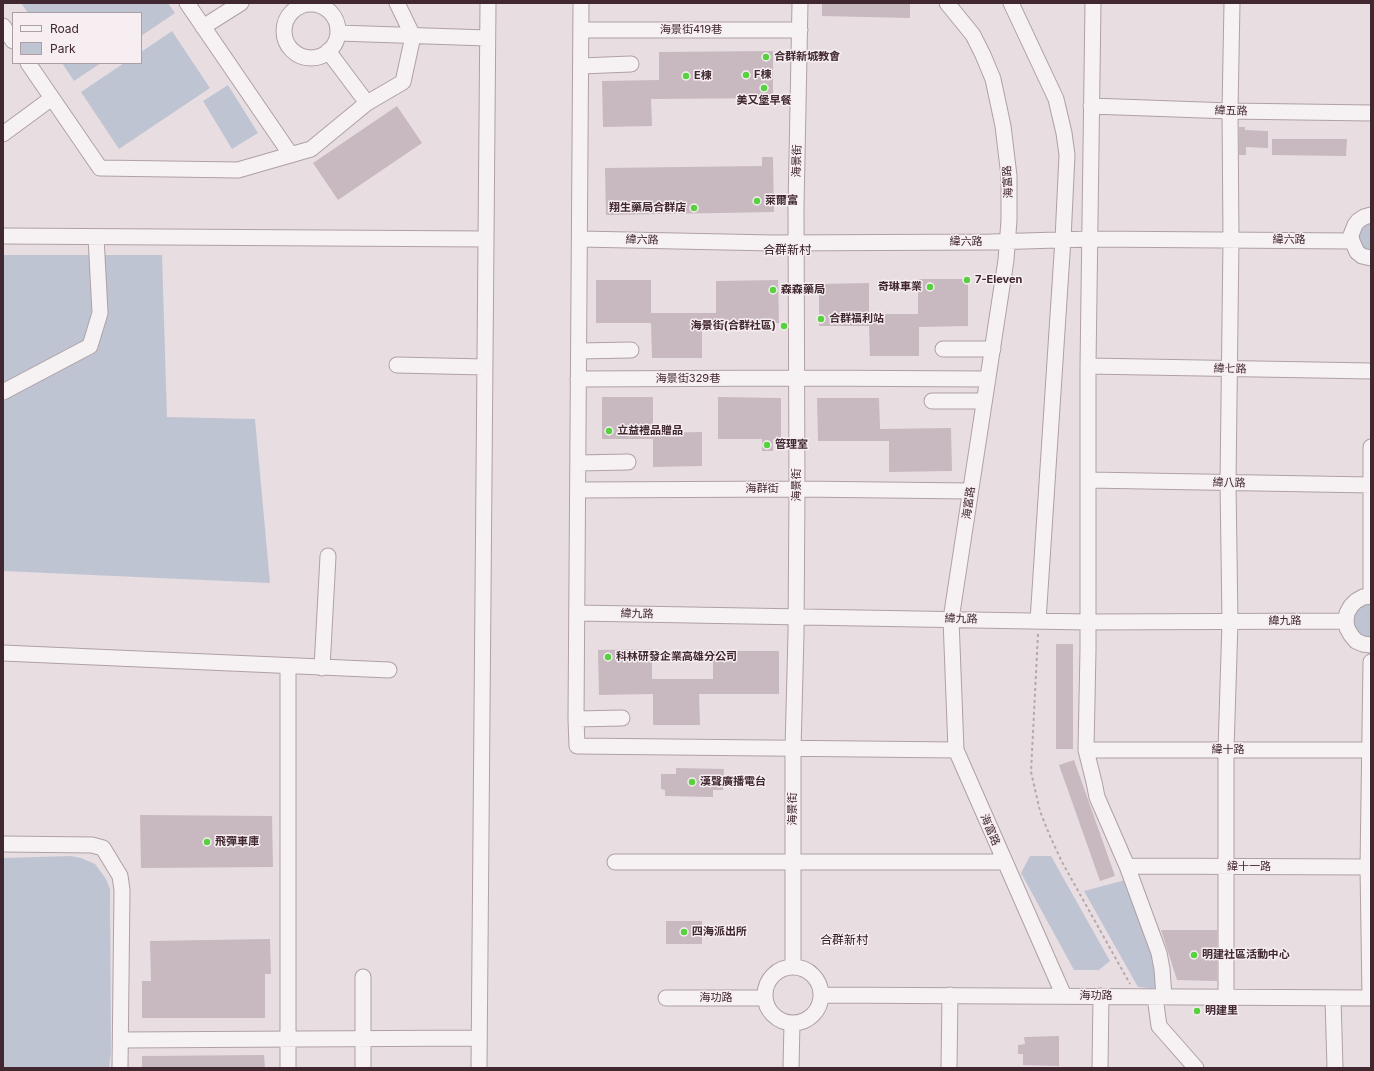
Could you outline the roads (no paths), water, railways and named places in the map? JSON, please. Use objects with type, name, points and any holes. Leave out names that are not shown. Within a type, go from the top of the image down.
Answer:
[{"type":"street","points":[[187,3],[291,155]]},
{"type":"street","points":[[203,27],[241,3]]},
{"type":"street","points":[[29,64],[100,168],[238,170],[311,149],[367,103],[403,82],[413,36],[397,3]]},
{"type":"street","points":[[479,1068],[488,3]]},
{"type":"street","points":[[581,3],[577,746],[956,750]]},
{"type":"street","name":"海景街","points":[[793,967],[793,749],[797,489],[796,208],[800,3]]},
{"type":"street","name":"海富路","points":[[948,3],[973,35],[993,79],[1002,126],[1009,176],[1008,242],[952,619],[956,750],[1064,996]]},
{"type":"street","points":[[1011,3],[1056,99],[1064,133],[1067,155],[1063,239],[1038,621]]},
{"type":"street","points":[[1093,3],[1088,366],[1088,650],[1086,750],[1097,797],[1127,866],[1159,953],[1162,969],[1159,1026],[1196,1068]]},
{"type":"street","points":[[1226,997],[1226,750],[1230,622],[1228,483],[1232,240],[1230,111],[1232,3]]},
{"type":"street","points":[[310,4],[319,5],[327,9],[337,24],[338,33],[333,46],[328,51],[321,56],[313,58],[296,54],[290,48],[283,33],[284,24],[291,7],[310,4]]},
{"type":"street","points":[[3,26],[12,40]]},
{"type":"street","name":"海景街419巷","points":[[581,30],[800,30]]},
{"type":"street","points":[[338,33],[487,38]]},
{"type":"street","points":[[328,51],[367,103]]},
{"type":"street","points":[[581,66],[631,64]]},
{"type":"street","points":[[3,134],[52,98]]},
{"type":"street","name":"緯五路","points":[[1091,106],[1230,111],[1371,113]]},
{"type":"street","points":[[1371,216],[1364,217],[1355,225],[1352,232],[1352,240],[1357,252],[1362,256],[1371,258]]},
{"type":"street","points":[[3,236],[486,239]]},
{"type":"street","points":[[3,392],[90,346],[100,313],[96,237]]},
{"type":"street","name":"緯六路","points":[[580,239],[797,243],[1008,242],[1063,239],[1352,240]]},
{"type":"street","points":[[943,349],[993,349]]},
{"type":"street","points":[[579,351],[631,350]]},
{"type":"street","points":[[397,365],[485,367]]},
{"type":"street","name":"緯七路","points":[[1088,366],[1371,371]]},
{"type":"street","name":"海景街329巷","points":[[578,380],[797,378],[988,379]]},
{"type":"street","points":[[932,401],[984,401]]},
{"type":"street","points":[[1371,447],[1371,596],[1356,601],[1347,613],[1346,620],[1347,628],[1356,641],[1371,645]]},
{"type":"street","points":[[578,463],[628,462]]},
{"type":"street","name":"緯八路","points":[[1088,480],[1370,485]]},
{"type":"street","name":"海群街","points":[[578,490],[797,489],[970,491]]},
{"type":"street","points":[[322,668],[328,556]]},
{"type":"street","name":"緯九路","points":[[577,613],[1087,622],[1346,620]]},
{"type":"street","points":[[3,653],[389,670]]},
{"type":"street","points":[[1370,998],[1371,662]]},
{"type":"street","points":[[288,666],[288,1068]]},
{"type":"street","points":[[576,719],[622,718]]},
{"type":"street","name":"緯十路","points":[[1086,750],[1370,750]]},
{"type":"street","points":[[3,844],[92,845],[103,848],[113,862],[120,876],[122,890],[120,1068]]},
{"type":"street","points":[[615,862],[1004,862]]},
{"type":"street","name":"緯十一路","points":[[1127,866],[1370,868]]},
{"type":"street","points":[[793,967],[802,968],[810,972],[816,978],[820,986],[821,995],[820,1004],[816,1012],[801,1022],[792,1023],[784,1021],[774,1015],[767,1006],[765,998],[769,980],[784,968],[793,967]]},
{"type":"street","points":[[363,978],[363,1068]]},
{"type":"street","name":"海功路","points":[[821,995],[1370,998]]},
{"type":"street","points":[[949,1068],[950,995]]},
{"type":"street","points":[[1100,1068],[1101,996]]},
{"type":"street","name":"海功路","points":[[666,998],[765,998]]},
{"type":"street","points":[[1333,998],[1335,1068]]},
{"type":"street","points":[[792,1023],[792,1068]]},
{"type":"street","points":[[121,1040],[479,1038]]},
{"type":"place","name":"合群新城教會","points":[[766,57]]},
{"type":"place","name":"F棟","points":[[746,75]]},
{"type":"place","name":"E棟","points":[[686,76]]},
{"type":"place","name":"美又堡早餐","points":[[764,88]]},
{"type":"place","name":"萊爾富","points":[[757,201]]},
{"type":"place","name":"翔生藥局合群店","points":[[694,208]]},
{"type":"place","name":"7-Eleven","points":[[967,280]]},
{"type":"place","name":"奇琳車業","points":[[930,287]]},
{"type":"place","name":"森森藥局","points":[[773,290]]},
{"type":"place","name":"合群福利站","points":[[821,319]]},
{"type":"place","name":"海景街(合群社區)","points":[[784,326]]},
{"type":"place","name":"立益禮品贈品","points":[[609,431]]},
{"type":"place","name":"管理室","points":[[767,445]]},
{"type":"place","name":"科林研發企業高雄分公司","points":[[608,657]]},
{"type":"place","name":"漢聲廣播電台","points":[[692,782]]},
{"type":"place","name":"飛彈車庫","points":[[207,842]]},
{"type":"place","name":"四海派出所","points":[[684,932]]},
{"type":"place","name":"明建社區活動中心","points":[[1194,955]]},
{"type":"place","name":"明建里","points":[[1197,1011]]},
{"type":"district","name":"合群新村","points":[[787,250]]},
{"type":"district","name":"合群新村","points":[[844,940]]}]
